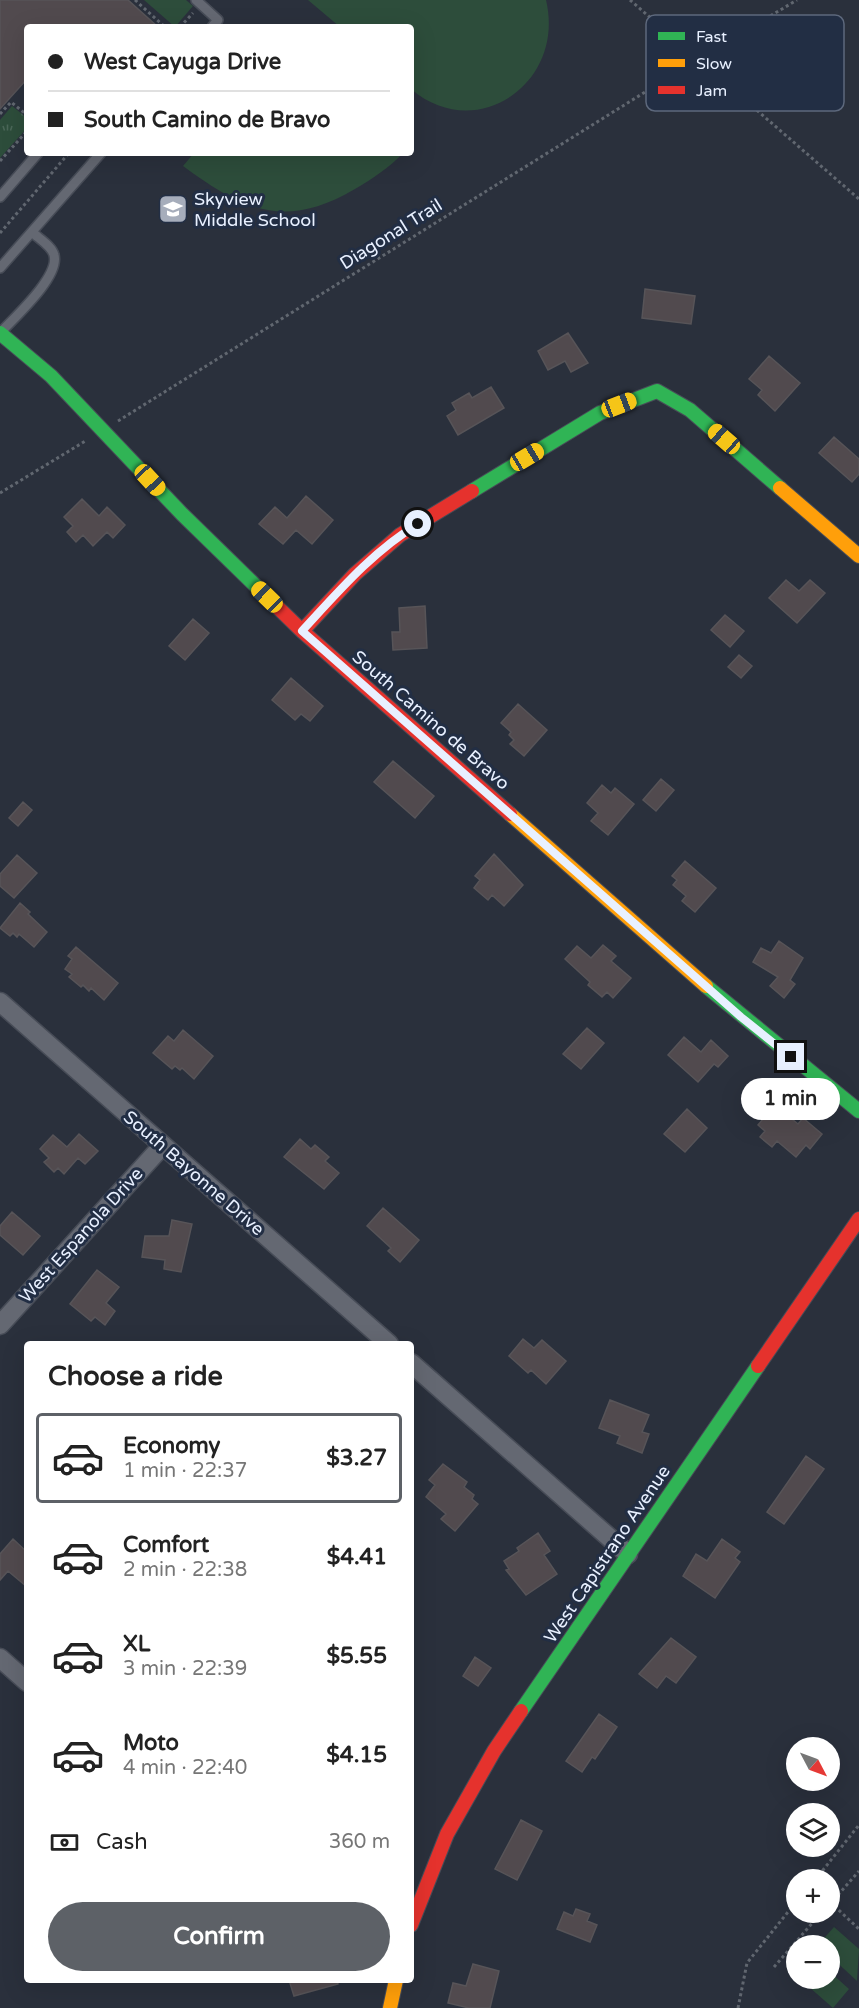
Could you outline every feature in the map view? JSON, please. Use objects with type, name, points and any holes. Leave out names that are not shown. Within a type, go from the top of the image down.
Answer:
[{"type":"street","name":"South Camino de Bravo","points":[[0,333],[51,376],[182,514],[302,631],[741,1017],[859,1111]]},
{"type":"street","points":[[302,631],[355,574],[400,534],[600,413],[657,391],[690,410],[859,556]]},
{"type":"street","name":"South Bayonne Drive","points":[[0,1002],[386,1341]]},
{"type":"street","name":"West Espanola Drive","points":[[0,1325],[163,1145]]},
{"type":"street","name":"West Capistrano Avenue","points":[[414,1917],[447,1834],[466,1796],[494,1750],[859,1219]]},
{"type":"street","points":[[414,1366],[628,1554]]},
{"type":"street","points":[[0,1658],[24,1679]]},
{"type":"street","points":[[390,2008],[395,1983]]},
{"type":"lane","points":[[196,0],[218,20],[215,24]]},
{"type":"lane","points":[[0,197],[35,156]]},
{"type":"lane","points":[[0,268],[98,156]]},
{"type":"lane","points":[[0,333],[44,284],[54,265],[52,250],[32,232]]},
{"type":"path","points":[[135,0],[162,24]]},
{"type":"path","points":[[630,0],[647,15]]},
{"type":"path","name":"Diagonal Trail","points":[[772,15],[797,0]]},
{"type":"path","points":[[183,24],[194,12]]},
{"type":"path","name":"Diagonal Trail","points":[[0,493],[646,91]]},
{"type":"path","points":[[0,114],[11,102],[24,113]]},
{"type":"path","points":[[758,111],[859,199]]},
{"type":"path","points":[[0,161],[24,134]]},
{"type":"path","points":[[0,233],[66,156]]},
{"type":"path","points":[[824,1869],[859,1825]]},
{"type":"path","points":[[840,1892],[859,1871]]},
{"type":"path","points":[[840,1912],[859,1929]]},
{"type":"path","points":[[738,2008],[747,1963],[786,1914]]},
{"type":"path","points":[[774,1967],[812,1923]]},
{"type":"green space","points":[[144,0],[186,0],[193,6],[178,24],[172,24]]},
{"type":"green space","points":[[308,0],[546,0],[549,30],[542,57],[529,79],[510,97],[488,107],[462,110],[436,105],[414,91],[414,24],[336,24]]},
{"type":"green space","points":[[12,106],[24,116],[24,131],[0,158],[0,120]]},
{"type":"green space","points":[[191,156],[400,156],[374,177],[330,202],[286,212],[266,210],[246,204],[205,182],[183,166]]},
{"type":"green space","points":[[834,1927],[859,1949],[857,1981],[840,1965],[840,1935],[827,1935]]},
{"type":"green space","points":[[840,1981],[849,1989],[833,2008],[811,1989],[840,1989]]},
{"type":"building","points":[[0,0],[128,0],[155,24],[24,24],[24,82],[0,109]]},
{"type":"building","points":[[645,289],[695,296],[691,324],[642,318]]},
{"type":"building","points":[[568,333],[588,363],[571,372],[565,361],[548,370],[538,351]]},
{"type":"building","points":[[769,356],[800,383],[775,411],[758,395],[762,390],[749,379]]},
{"type":"building","points":[[491,387],[504,408],[458,435],[447,416],[456,410],[452,403],[469,393],[472,398]]},
{"type":"building","points":[[834,437],[859,459],[859,474],[852,482],[819,453]]},
{"type":"building","points":[[306,496],[333,520],[312,544],[296,530],[283,544],[259,524],[275,507],[287,518]]},
{"type":"building","points":[[82,499],[99,516],[107,507],[125,525],[113,538],[107,532],[93,546],[83,535],[76,542],[67,532],[73,526],[64,517]]},
{"type":"building","points":[[786,580],[799,591],[810,580],[825,593],[797,623],[769,598]]},
{"type":"building","points":[[425,606],[427,648],[393,650],[392,632],[400,632],[399,608]]},
{"type":"building","points":[[725,615],[744,631],[730,647],[711,630]]},
{"type":"building","points":[[193,619],[209,633],[185,660],[169,646]]},
{"type":"building","points":[[739,655],[752,666],[741,678],[728,667]]},
{"type":"building","points":[[291,678],[323,706],[310,721],[301,714],[295,720],[272,700]]},
{"type":"building","points":[[518,704],[547,730],[524,756],[510,744],[514,740],[509,735],[511,732],[501,723]]},
{"type":"building","points":[[393,761],[434,796],[415,818],[374,782]]},
{"type":"building","points":[[661,779],[674,790],[656,811],[643,800]]},
{"type":"building","points":[[602,785],[611,793],[615,788],[634,804],[608,835],[591,821],[598,813],[587,803]]},
{"type":"building","points":[[23,802],[32,810],[18,826],[9,818]]},
{"type":"building","points":[[494,854],[523,885],[504,906],[492,895],[488,900],[474,888],[480,880],[475,876]]},
{"type":"building","points":[[17,855],[37,873],[14,898],[0,886],[0,874]]},
{"type":"building","points":[[685,861],[716,888],[695,912],[682,901],[686,896],[673,885],[677,880],[672,876]]},
{"type":"building","points":[[20,903],[47,932],[34,947],[19,934],[17,937],[13,933],[10,936],[0,928]]},
{"type":"building","points":[[779,941],[803,958],[790,980],[795,984],[784,998],[770,986],[778,977],[753,962],[761,948],[771,953]]},
{"type":"building","points":[[603,945],[616,956],[611,961],[631,978],[613,998],[607,992],[602,997],[588,985],[590,982],[565,959],[577,946],[591,958]]},
{"type":"building","points":[[76,947],[118,983],[104,1000],[91,988],[89,991],[83,985],[81,987],[69,977],[72,974],[65,969],[72,959],[68,956]]},
{"type":"building","points":[[587,1028],[604,1043],[581,1069],[563,1054]]},
{"type":"building","points":[[183,1030],[213,1056],[194,1079],[182,1068],[180,1070],[175,1066],[172,1069],[153,1053],[168,1036],[174,1041]]},
{"type":"building","points":[[684,1037],[701,1052],[711,1040],[728,1056],[718,1067],[714,1064],[698,1082],[668,1055]]},
{"type":"building","points":[[775,1105],[798,1124],[803,1118],[822,1134],[810,1149],[806,1145],[796,1157],[777,1141],[772,1147],[760,1137],[765,1131],[758,1125]]},
{"type":"building","points":[[687,1109],[707,1128],[685,1152],[664,1134]]},
{"type":"building","points":[[79,1134],[98,1151],[85,1164],[78,1158],[64,1174],[58,1168],[54,1172],[44,1162],[49,1158],[40,1149],[53,1135],[67,1147]]},
{"type":"building","points":[[300,1139],[311,1149],[315,1145],[329,1157],[325,1161],[339,1173],[324,1189],[284,1157]]},
{"type":"building","points":[[383,1208],[419,1240],[400,1262],[388,1251],[391,1248],[367,1226]]},
{"type":"building","points":[[12,1212],[40,1236],[23,1255],[0,1235],[0,1226]]},
{"type":"building","points":[[172,1220],[192,1224],[181,1272],[164,1269],[165,1260],[142,1257],[145,1236],[169,1236]]},
{"type":"building","points":[[97,1270],[119,1287],[106,1303],[115,1311],[105,1325],[95,1317],[91,1321],[70,1304]]},
{"type":"building","points":[[523,1339],[534,1348],[542,1340],[566,1361],[546,1384],[531,1370],[528,1373],[509,1356]]},
{"type":"building","points":[[610,1400],[649,1415],[642,1432],[649,1434],[642,1453],[617,1443],[620,1436],[599,1428]]},
{"type":"building","points":[[806,1456],[824,1469],[784,1524],[767,1512]]},
{"type":"building","points":[[443,1464],[467,1482],[464,1487],[474,1495],[472,1499],[478,1504],[455,1531],[441,1519],[446,1514],[426,1497],[435,1485],[429,1480]]},
{"type":"building","points":[[538,1533],[550,1551],[544,1555],[557,1574],[526,1595],[506,1570],[509,1569],[504,1561],[519,1551],[517,1548]]},
{"type":"building","points":[[13,1539],[24,1549],[24,1584],[8,1571],[0,1580],[0,1554]]},
{"type":"building","points":[[722,1539],[740,1552],[735,1558],[740,1562],[715,1598],[683,1576],[696,1554],[707,1561]]},
{"type":"building","points":[[671,1638],[696,1657],[676,1683],[666,1676],[657,1688],[639,1674]]},
{"type":"building","points":[[475,1657],[491,1668],[478,1686],[463,1676]]},
{"type":"building","points":[[599,1714],[617,1727],[595,1759],[592,1757],[582,1772],[566,1761]]},
{"type":"building","points":[[521,1820],[542,1831],[517,1880],[495,1869]]},
{"type":"building","points":[[576,1909],[590,1914],[587,1921],[597,1925],[590,1942],[557,1929],[564,1912],[573,1916]]},
{"type":"building","points":[[473,1964],[499,1971],[490,2008],[469,2008],[448,2003],[453,1983],[466,1986]]},
{"type":"building","points":[[290,1983],[338,1983],[338,1984],[294,1996]]},
{"type":"traffic: fast","points":[[0,333],[51,376],[182,514],[263,593]]},
{"type":"traffic: fast","points":[[472,491],[600,413],[657,391],[690,410],[780,488]]},
{"type":"traffic: fast","points":[[706,986],[859,1111]]},
{"type":"traffic: fast","points":[[521,1711],[758,1366]]},
{"type":"traffic: slow","points":[[780,488],[859,556]]},
{"type":"traffic: slow","points":[[510,814],[706,986]]},
{"type":"traffic: slow","points":[[390,2008],[395,1983]]},
{"type":"traffic: jam","points":[[302,631],[355,574],[400,535],[472,491]]},
{"type":"traffic: jam","points":[[263,593],[302,631],[510,814]]},
{"type":"traffic: jam","points":[[758,1366],[859,1219]]},
{"type":"traffic: jam","points":[[414,1917],[447,1834],[494,1751],[521,1711]]},
{"type":"place","name":"Skyview Middle School","points":[[173,209]]},
{"type":"route","points":[[418,524],[400,534],[355,574],[302,631],[741,1017],[791,1057]]}]
